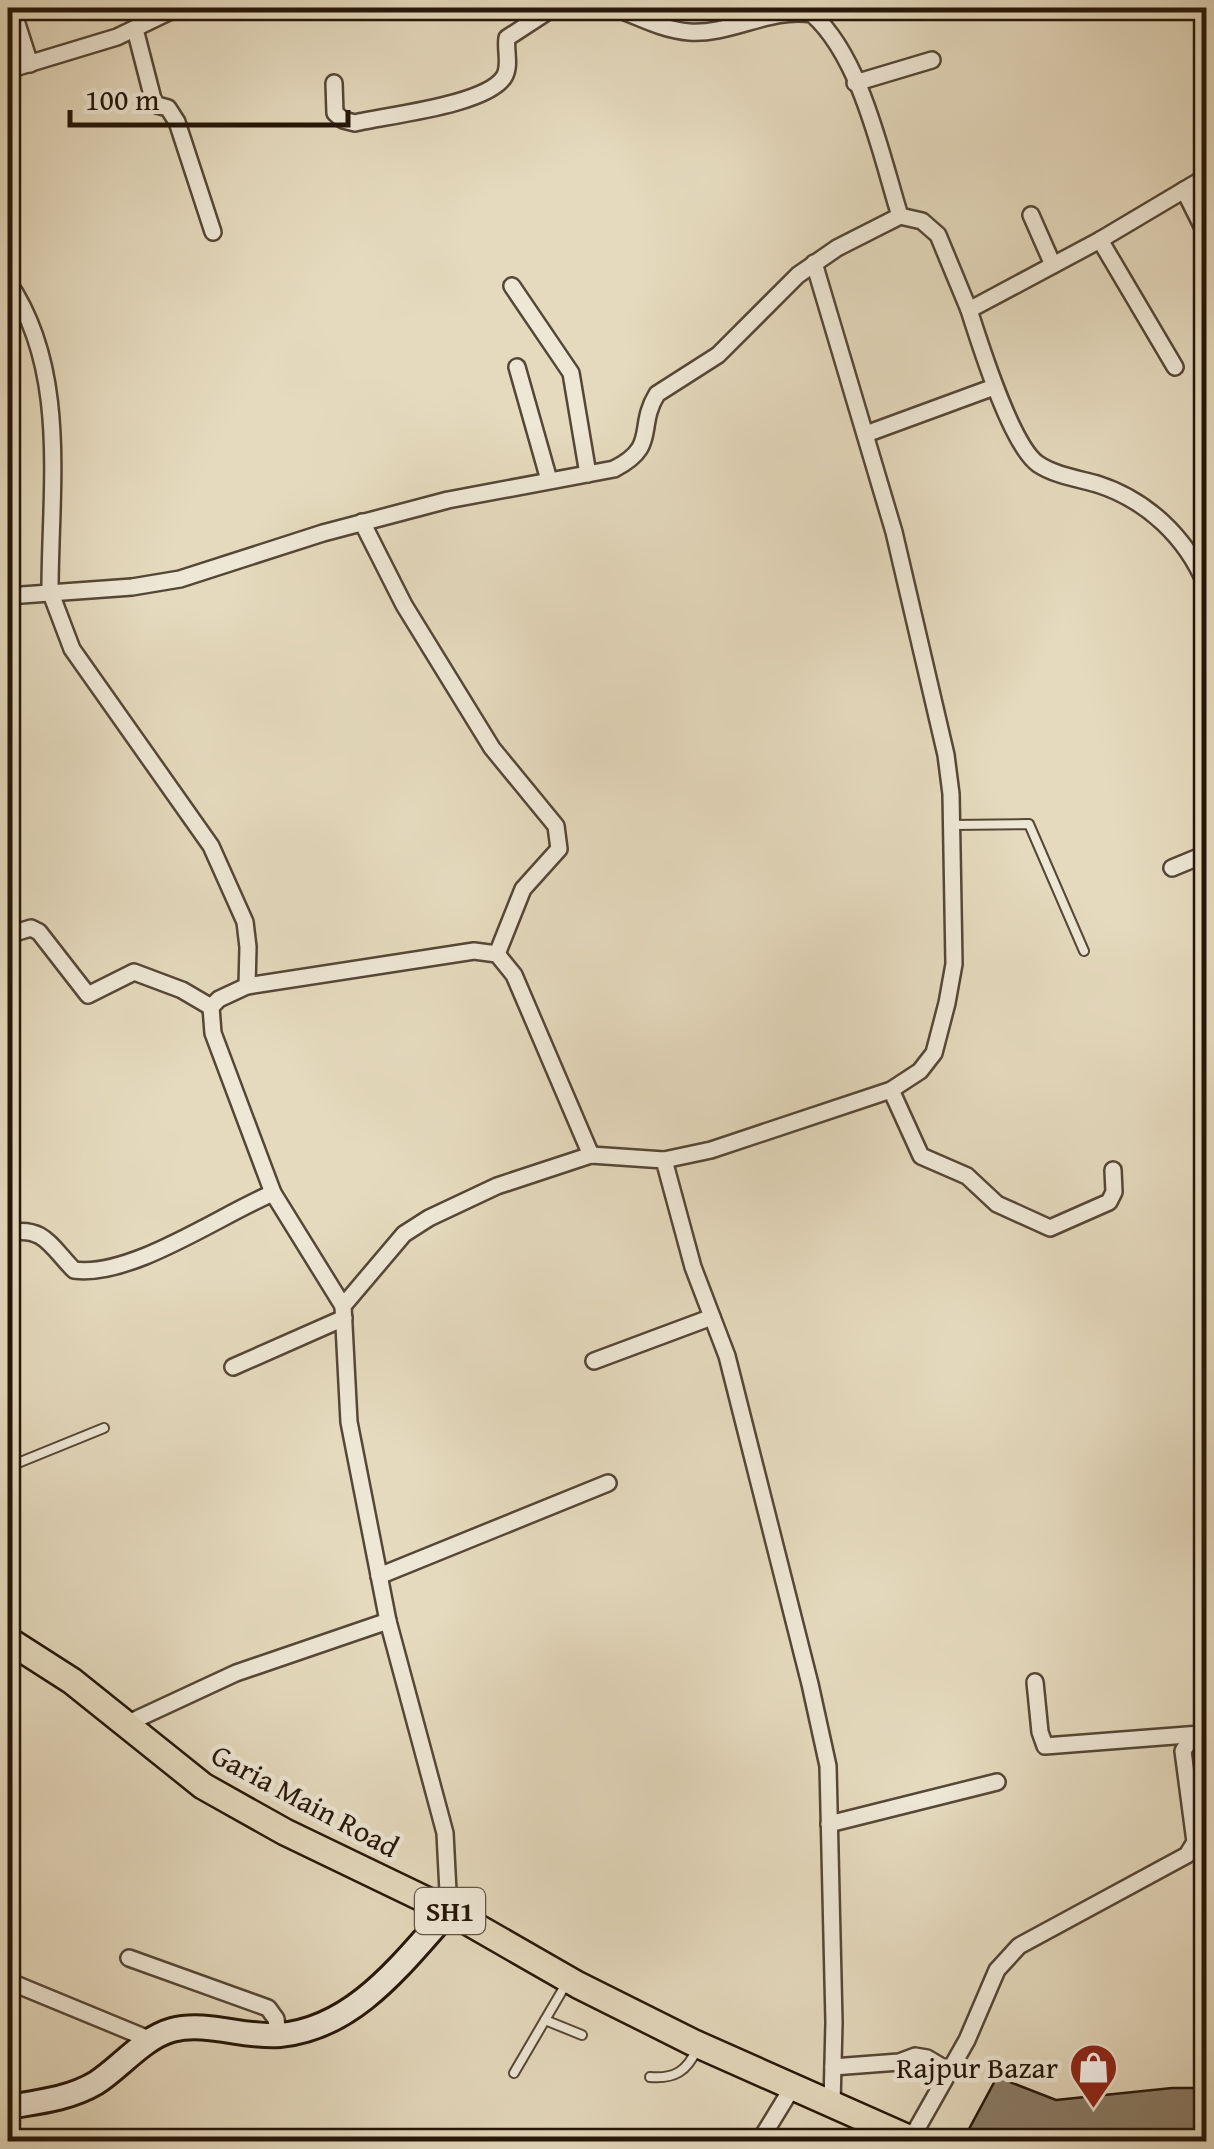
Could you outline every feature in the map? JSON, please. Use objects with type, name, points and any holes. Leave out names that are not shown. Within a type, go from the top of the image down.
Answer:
[{"type":"main road","name":"Garia Main Road","points":[[8,1640],[72,1681],[203,1786],[285,1832],[450,1911],[568,1980],[700,2045],[914,2140]]},
{"type":"main road","points":[[8,2107],[81,2091],[151,2040],[174,2030],[278,2035],[330,2023],[370,1996],[450,1911]]},
{"type":"street","points":[[12,8],[30,64]]},
{"type":"street","points":[[8,70],[80,50],[135,29],[155,13],[177,8]]},
{"type":"street","points":[[334,83],[335,113],[354,123],[482,94],[503,80],[508,69],[506,38],[552,8]]},
{"type":"street","points":[[615,8],[669,29],[691,32],[803,10],[812,14],[828,30],[855,83],[900,216]]},
{"type":"street","points":[[135,29],[154,98],[157,105],[168,108],[177,122],[213,232]]},
{"type":"street","points":[[855,83],[932,60]]},
{"type":"street","points":[[969,310],[1100,240],[1206,176]]},
{"type":"street","points":[[1184,190],[1206,234]]},
{"type":"street","points":[[8,596],[132,587],[180,579],[362,522],[477,492],[614,469],[631,460],[644,444],[650,407],[658,394],[736,341],[814,262],[900,216],[922,221],[938,235],[994,386],[1027,452],[1038,464],[1118,491],[1152,512],[1178,537],[1206,585]]},
{"type":"street","points":[[1031,216],[1053,265]]},
{"type":"street","points":[[1100,240],[1175,367]]},
{"type":"street","points":[[233,1367],[344,1312],[404,1234],[428,1218],[498,1186],[591,1155],[664,1160],[710,1150],[891,1090],[920,1071],[934,1052],[954,964],[952,825],[946,755],[894,532],[814,262]]},
{"type":"street","points":[[8,282],[42,349],[51,406],[50,590],[64,634],[211,846],[245,922],[247,986]]},
{"type":"street","points":[[512,286],[571,373],[588,474]]},
{"type":"street","points":[[518,367],[549,480]]},
{"type":"street","points":[[866,434],[994,386]]},
{"type":"street","points":[[362,522],[404,604],[492,748],[556,826],[560,837],[559,848],[523,889],[498,954]]},
{"type":"street","points":[[1172,868],[1206,854]]},
{"type":"street","points":[[8,935],[31,928],[38,932],[88,994],[134,972],[182,990],[211,1008]]},
{"type":"street","points":[[450,1911],[445,1833],[388,1621],[350,1422],[344,1312],[273,1194],[212,1032],[211,1008],[247,986],[474,951],[498,954],[514,975],[591,1155]]},
{"type":"street","points":[[891,1090],[921,1156],[967,1176],[997,1204],[1042,1227],[1057,1226],[1108,1202],[1114,1192],[1114,1170]]},
{"type":"street","points":[[664,1160],[693,1268],[726,1356],[828,1766],[832,2104]]},
{"type":"street","points":[[8,1233],[32,1230],[43,1236],[74,1270],[86,1272],[166,1246],[273,1194]]},
{"type":"street","points":[[594,1360],[712,1318]]},
{"type":"street","points":[[379,1576],[608,1483]]},
{"type":"street","points":[[124,1725],[236,1673],[388,1621]]},
{"type":"street","points":[[1036,1682],[1040,1732],[1045,1746],[1203,1732]]},
{"type":"street","points":[[914,2140],[967,2040],[997,1970],[1019,1946],[1192,1849],[1195,1842],[1183,1751],[1191,1738],[1203,1732]]},
{"type":"street","points":[[830,1824],[997,1782]]},
{"type":"street","points":[[129,1958],[268,2008],[276,2019],[278,2035]]},
{"type":"street","points":[[8,1981],[151,2040]]},
{"type":"street","points":[[833,2066],[899,2062],[916,2056],[928,2058],[950,2071]]},
{"type":"street","points":[[759,2142],[792,2088]]},
{"type":"lane","points":[[952,825],[1030,824],[1084,952]]},
{"type":"lane","points":[[8,1467],[104,1428]]},
{"type":"lane","points":[[514,2073],[568,1980]]},
{"type":"lane","points":[[545,2020],[582,2035]]},
{"type":"lane","points":[[650,2077],[678,2075],[690,2064],[700,2045]]},
{"type":"building","name":"Rajpur Bazar","points":[[997,2077],[1056,2100],[1206,2088],[1206,2142],[962,2142]]},
{"type":"place","name":"Rajpur Bazar","points":[[1093,2110]]}]
